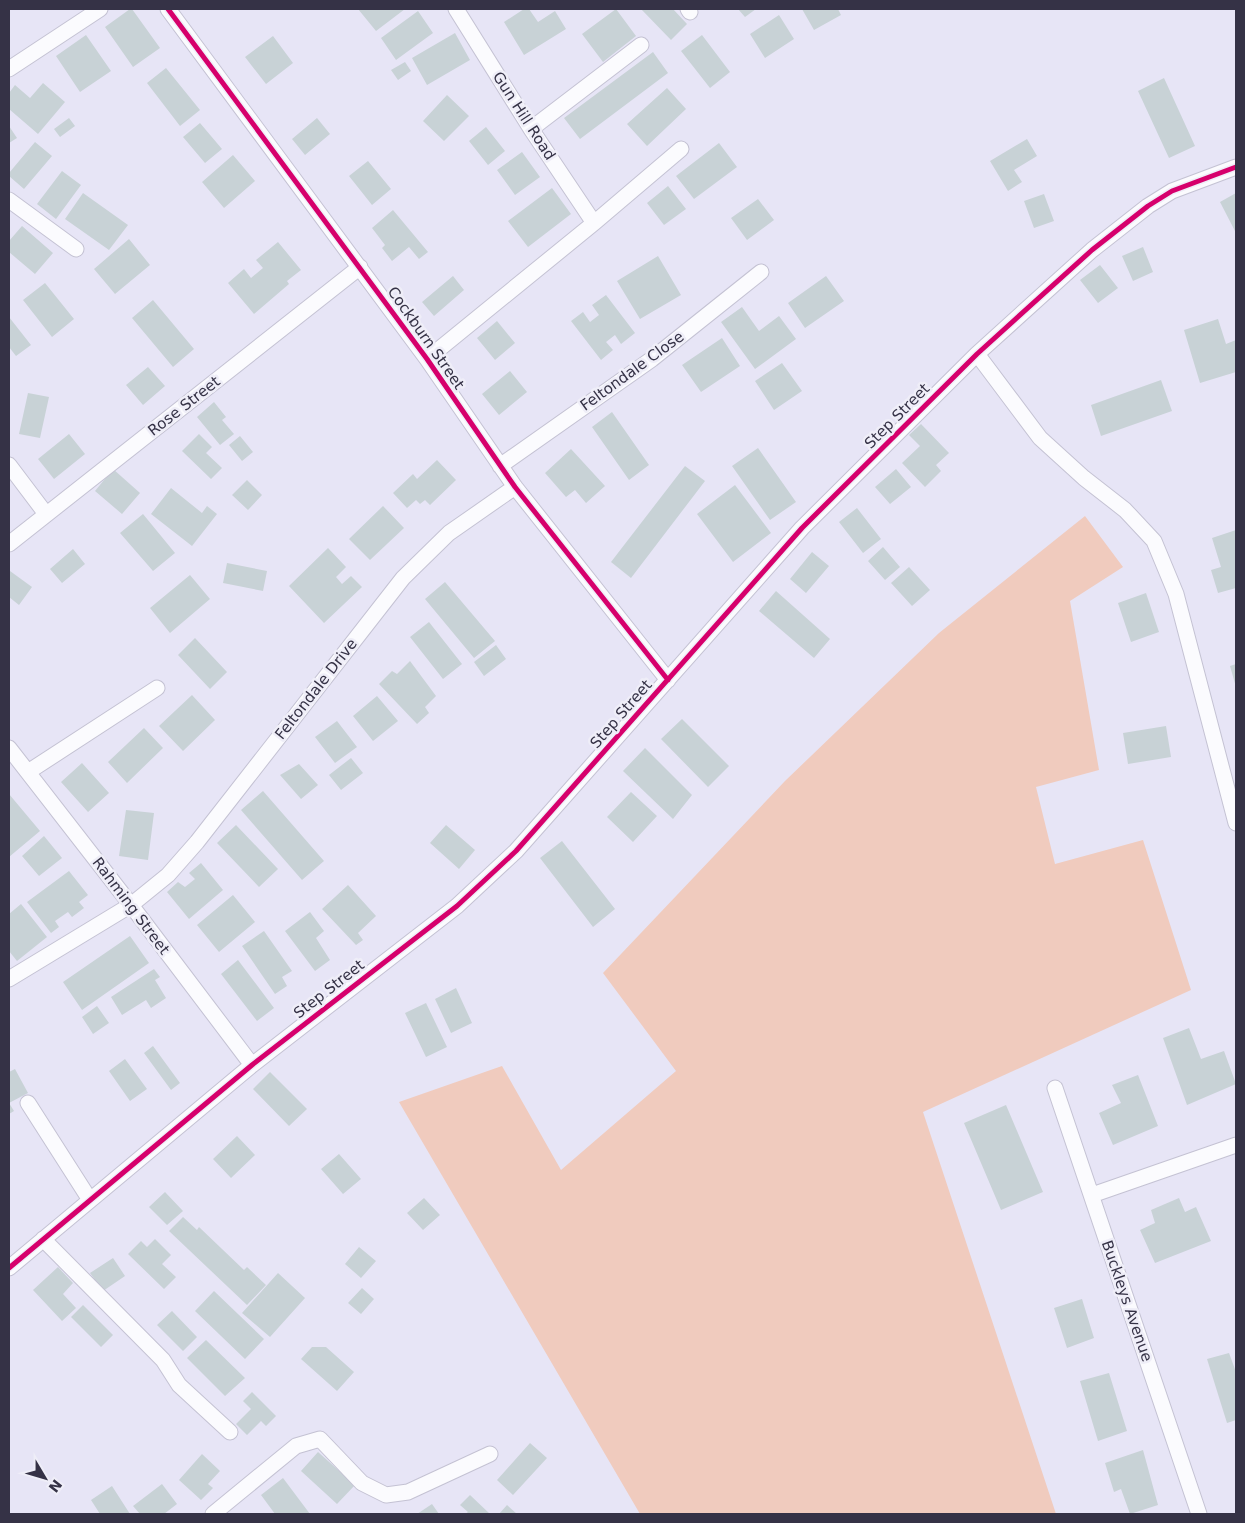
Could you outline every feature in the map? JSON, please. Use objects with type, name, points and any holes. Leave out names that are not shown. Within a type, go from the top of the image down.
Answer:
[{"type":"street","points":[[9,69],[100,9]]},
{"type":"street","name":"Cockburn Street","points":[[168,9],[427,359],[500,466],[668,680]]},
{"type":"street","name":"Gun Hill Road","points":[[456,9],[531,129],[594,223]]},
{"type":"street","points":[[531,129],[641,45]]},
{"type":"street","points":[[427,359],[594,223],[681,149]]},
{"type":"street","name":"Step Street","points":[[9,1268],[252,1065],[457,906],[516,852],[802,528],[976,354],[1092,250],[1148,206],[1172,191],[1236,166]]},
{"type":"street","points":[[9,200],[76,249]]},
{"type":"street","name":"Rose Street","points":[[9,544],[360,267]]},
{"type":"street","name":"Feltondale Close","points":[[500,466],[652,359],[761,272]]},
{"type":"street","points":[[976,354],[1040,438],[1084,478],[1125,510],[1154,541],[1176,594],[1236,823]]},
{"type":"street","points":[[9,464],[46,514]]},
{"type":"street","name":"Feltondale Drive","points":[[9,979],[131,905],[168,874],[197,842],[403,578],[449,533],[515,486]]},
{"type":"street","points":[[28,772],[157,688]]},
{"type":"street","name":"Rahming Street","points":[[9,748],[252,1065]]},
{"type":"street","name":"Buckleys Avenue","points":[[1056,1088],[1199,1514]]},
{"type":"street","points":[[28,1103],[90,1200]]},
{"type":"street","points":[[1092,1195],[1236,1145]]},
{"type":"street","points":[[43,1239],[163,1360],[179,1385],[230,1432]]},
{"type":"street","points":[[213,1514],[296,1446],[320,1439],[362,1483],[386,1494],[408,1492],[490,1454]]},
{"type":"shaded area","points":[[1085,516],[1123,567],[1070,601],[1099,770],[1036,787],[1055,864],[1143,840],[1191,990],[923,1112],[1056,1514],[640,1514],[399,1102],[502,1066],[561,1170],[676,1071],[603,973],[785,781],[939,633]]},
{"type":"building","points":[[132,9],[160,48],[133,67],[105,27]]},
{"type":"building","points":[[358,9],[405,9],[376,31]]},
{"type":"building","points":[[524,9],[529,9],[538,22],[555,11],[566,29],[524,55],[504,22]]},
{"type":"building","points":[[616,9],[636,36],[603,62],[582,34]]},
{"type":"building","points":[[641,9],[673,9],[687,24],[671,40]]},
{"type":"building","points":[[738,9],[756,9],[745,17]]},
{"type":"building","points":[[802,9],[838,9],[841,15],[814,30]]},
{"type":"building","points":[[418,11],[433,33],[396,60],[381,38]]},
{"type":"building","points":[[779,15],[794,39],[765,58],[750,34]]},
{"type":"building","points":[[455,33],[470,60],[427,85],[412,58]]},
{"type":"building","points":[[86,35],[111,71],[80,92],[56,56]]},
{"type":"building","points":[[702,35],[730,72],[710,88],[681,51]]},
{"type":"building","points":[[273,36],[293,63],[266,84],[245,57]]},
{"type":"building","points":[[653,52],[668,73],[580,139],[564,118]]},
{"type":"building","points":[[405,62],[411,71],[398,80],[391,70]]},
{"type":"building","points":[[166,68],[200,110],[180,126],[147,83]]},
{"type":"building","points":[[1164,78],[1195,146],[1169,158],[1138,91]]},
{"type":"building","points":[[43,83],[65,102],[38,134],[9,109],[9,93],[15,85],[30,98]]},
{"type":"building","points":[[667,88],[686,109],[647,146],[627,124]]},
{"type":"building","points":[[447,95],[469,116],[444,141],[423,121]]},
{"type":"building","points":[[69,118],[75,126],[60,137],[54,129]]},
{"type":"building","points":[[317,118],[330,134],[305,155],[292,139]]},
{"type":"building","points":[[200,123],[222,149],[205,163],[183,137]]},
{"type":"building","points":[[9,126],[17,138],[9,143]]},
{"type":"building","points":[[486,127],[505,151],[488,165],[469,141]]},
{"type":"building","points":[[1027,139],[1037,156],[1014,170],[1022,182],[1008,191],[990,161]]},
{"type":"building","points":[[35,142],[52,156],[24,189],[9,176],[9,173]]},
{"type":"building","points":[[719,143],[737,167],[694,199],[676,176]]},
{"type":"building","points":[[522,152],[540,177],[515,195],[497,170]]},
{"type":"building","points":[[233,155],[255,181],[224,208],[202,182]]},
{"type":"building","points":[[368,161],[391,189],[372,205],[349,176]]},
{"type":"building","points":[[62,171],[81,185],[56,219],[37,204]]},
{"type":"building","points":[[668,186],[686,209],[664,225],[647,203]]},
{"type":"building","points":[[552,188],[571,214],[528,247],[508,221]]},
{"type":"building","points":[[83,193],[128,225],[109,250],[65,219]]},
{"type":"building","points":[[1236,193],[1236,233],[1220,202]]},
{"type":"building","points":[[1044,194],[1054,221],[1034,228],[1024,201]]},
{"type":"building","points":[[758,199],[774,220],[747,240],[731,218]]},
{"type":"building","points":[[393,210],[428,252],[419,259],[409,247],[392,261],[382,248],[385,245],[372,228]]},
{"type":"building","points":[[22,226],[53,253],[35,274],[9,252],[9,241]]},
{"type":"building","points":[[129,239],[150,265],[115,294],[94,269]]},
{"type":"building","points":[[278,242],[301,270],[287,281],[289,284],[254,314],[228,283],[244,269],[251,278],[263,268],[256,260]]},
{"type":"building","points":[[1143,247],[1153,272],[1133,281],[1122,256]]},
{"type":"building","points":[[658,256],[681,295],[640,319],[617,281]]},
{"type":"building","points":[[1100,265],[1118,288],[1098,303],[1080,280]]},
{"type":"building","points":[[453,276],[464,290],[434,316],[422,302]]},
{"type":"building","points":[[826,276],[844,301],[805,328],[788,303]]},
{"type":"building","points":[[45,283],[74,319],[52,337],[23,300]]},
{"type":"building","points":[[606,295],[635,333],[621,344],[615,335],[606,342],[613,350],[601,360],[571,321],[583,312],[590,322],[599,315],[592,305]]},
{"type":"building","points":[[153,300],[194,349],[173,367],[132,318]]},
{"type":"building","points":[[742,307],[759,331],[779,316],[796,339],[755,369],[721,322]]},
{"type":"building","points":[[9,317],[31,345],[16,356],[9,347]]},
{"type":"building","points":[[1218,319],[1226,344],[1236,340],[1236,372],[1200,383],[1184,330]]},
{"type":"building","points":[[497,321],[515,343],[495,360],[477,338]]},
{"type":"building","points":[[722,338],[740,366],[701,392],[682,365]]},
{"type":"building","points":[[782,363],[802,391],[774,410],[755,381]]},
{"type":"building","points":[[148,367],[165,386],[143,405],[126,385]]},
{"type":"building","points":[[510,371],[527,392],[499,415],[482,394]]},
{"type":"building","points":[[1161,380],[1172,411],[1101,436],[1091,405]]},
{"type":"building","points":[[28,393],[49,397],[40,438],[19,434]]},
{"type":"building","points":[[214,402],[226,417],[222,420],[234,434],[220,445],[197,417]]},
{"type":"building","points":[[612,412],[649,465],[629,480],[592,427]]},
{"type":"building","points":[[921,424],[949,453],[936,465],[941,471],[925,487],[902,463],[920,446],[909,435]]},
{"type":"building","points":[[69,434],[85,454],[54,479],[38,459]]},
{"type":"building","points":[[199,434],[212,447],[206,453],[222,468],[211,479],[182,451]]},
{"type":"building","points":[[240,436],[253,452],[242,461],[229,445]]},
{"type":"building","points":[[758,448],[796,502],[770,520],[732,466]]},
{"type":"building","points":[[571,449],[605,486],[586,503],[575,490],[566,497],[545,473]]},
{"type":"building","points":[[437,460],[456,480],[430,505],[425,500],[420,504],[416,500],[407,508],[393,493],[413,474],[417,479]]},
{"type":"building","points":[[685,466],[705,481],[631,578],[611,562]]},
{"type":"building","points":[[113,469],[140,493],[122,514],[95,491]]},
{"type":"building","points":[[896,469],[911,487],[890,504],[875,487]]},
{"type":"building","points":[[247,480],[262,495],[248,510],[232,495]]},
{"type":"building","points":[[735,485],[771,533],[733,562],[697,514]]},
{"type":"building","points":[[171,488],[202,513],[207,506],[217,514],[192,546],[151,514]]},
{"type":"building","points":[[383,506],[404,528],[370,560],[349,539]]},
{"type":"building","points":[[857,508],[881,539],[863,553],[839,522]]},
{"type":"building","points":[[143,514],[175,553],[153,571],[120,533]]},
{"type":"building","points":[[1236,530],[1236,588],[1218,593],[1211,570],[1221,567],[1212,538]]},
{"type":"building","points":[[883,547],[900,567],[885,580],[868,561]]},
{"type":"building","points":[[328,548],[346,567],[336,577],[342,584],[351,576],[362,587],[324,623],[289,586]]},
{"type":"building","points":[[73,549],[85,564],[62,583],[50,569]]},
{"type":"building","points":[[812,552],[829,566],[806,593],[790,579]]},
{"type":"building","points":[[227,563],[267,571],[263,591],[223,583]]},
{"type":"building","points":[[909,567],[930,590],[912,606],[891,583]]},
{"type":"building","points":[[10,571],[32,587],[19,605],[9,597]]},
{"type":"building","points":[[190,575],[210,599],[170,633],[150,608]]},
{"type":"building","points":[[445,582],[495,641],[474,658],[425,599]]},
{"type":"building","points":[[776,591],[830,639],[814,658],[759,611]]},
{"type":"building","points":[[1146,593],[1159,632],[1131,642],[1118,603]]},
{"type":"building","points":[[429,622],[462,664],[443,679],[410,637]]},
{"type":"building","points":[[195,638],[227,672],[210,689],[178,655]]},
{"type":"building","points":[[496,645],[506,659],[484,676],[474,662]]},
{"type":"building","points":[[410,661],[436,696],[425,707],[429,713],[417,724],[379,684],[392,671],[397,674]]},
{"type":"building","points":[[1236,664],[1236,687],[1230,666]]},
{"type":"building","points":[[192,695],[215,720],[183,751],[159,726]]},
{"type":"building","points":[[377,696],[398,721],[373,741],[353,716]]},
{"type":"building","points":[[682,719],[729,766],[708,787],[661,739]]},
{"type":"building","points":[[337,721],[357,747],[335,763],[315,737]]},
{"type":"building","points":[[1166,726],[1171,757],[1128,764],[1123,733]]},
{"type":"building","points":[[144,728],[163,748],[127,783],[108,762]]},
{"type":"building","points":[[645,748],[692,795],[673,819],[623,771]]},
{"type":"building","points":[[351,758],[363,773],[341,790],[329,775]]},
{"type":"building","points":[[82,763],[109,793],[88,812],[61,782]]},
{"type":"building","points":[[299,764],[318,785],[301,799],[280,775]]},
{"type":"building","points":[[263,791],[324,861],[302,880],[241,810]]},
{"type":"building","points":[[631,792],[657,816],[633,842],[607,817]]},
{"type":"building","points":[[9,794],[40,831],[9,857]]},
{"type":"building","points":[[126,810],[154,813],[148,860],[119,856]]},
{"type":"building","points":[[236,825],[278,869],[259,887],[217,843]]},
{"type":"building","points":[[446,825],[475,850],[459,869],[430,843]]},
{"type":"building","points":[[44,836],[62,858],[39,876],[22,856]]},
{"type":"building","points":[[562,841],[615,909],[593,927],[540,858]]},
{"type":"building","points":[[201,863],[223,890],[189,919],[167,892],[178,882],[185,887],[195,879],[189,873]]},
{"type":"building","points":[[69,871],[88,895],[79,902],[84,908],[72,917],[68,912],[55,921],[59,927],[51,933],[27,902]]},
{"type":"building","points":[[348,885],[376,916],[358,933],[363,940],[356,945],[322,909]]},
{"type":"building","points":[[233,895],[255,922],[219,952],[197,925]]},
{"type":"building","points":[[21,904],[47,937],[17,961],[9,951],[9,914]]},
{"type":"building","points":[[310,912],[324,931],[316,938],[330,960],[315,971],[285,931]]},
{"type":"building","points":[[264,931],[292,971],[282,977],[287,986],[275,994],[242,946]]},
{"type":"building","points":[[130,936],[149,963],[82,1010],[63,982]]},
{"type":"building","points":[[238,960],[274,1008],[257,1021],[221,974]]},
{"type":"building","points":[[154,969],[160,977],[155,980],[166,998],[151,1008],[146,1000],[122,1015],[111,997]]},
{"type":"building","points":[[456,988],[472,1023],[451,1033],[435,999]]},
{"type":"building","points":[[426,1003],[447,1047],[426,1057],[405,1013]]},
{"type":"building","points":[[97,1006],[109,1023],[93,1034],[82,1017]]},
{"type":"building","points":[[1189,1028],[1201,1059],[1224,1051],[1236,1084],[1187,1105],[1163,1038]]},
{"type":"building","points":[[153,1046],[180,1083],[171,1090],[144,1053]]},
{"type":"building","points":[[125,1059],[147,1089],[130,1101],[109,1071]]},
{"type":"building","points":[[15,1069],[28,1093],[9,1103],[9,1072]]},
{"type":"building","points":[[270,1072],[307,1109],[289,1126],[253,1089]]},
{"type":"building","points":[[1138,1075],[1158,1126],[1113,1145],[1099,1113],[1121,1103],[1112,1085]]},
{"type":"building","points":[[9,1103],[14,1111],[9,1114]]},
{"type":"building","points":[[1006,1105],[1043,1192],[1001,1210],[964,1123]]},
{"type":"building","points":[[237,1136],[255,1155],[231,1178],[213,1159]]},
{"type":"building","points":[[339,1154],[361,1179],[343,1194],[321,1169]]},
{"type":"building","points":[[165,1192],[183,1211],[167,1225],[149,1207]]},
{"type":"building","points":[[424,1198],[440,1215],[423,1230],[407,1213]]},
{"type":"building","points":[[1179,1198],[1185,1212],[1196,1207],[1211,1241],[1155,1263],[1140,1230],[1155,1223],[1151,1210]]},
{"type":"building","points":[[183,1217],[197,1230],[199,1227],[244,1270],[247,1267],[266,1285],[247,1305],[169,1231]]},
{"type":"building","points":[[155,1239],[171,1255],[162,1264],[176,1277],[164,1289],[128,1254],[141,1241],[147,1247]]},
{"type":"building","points":[[359,1247],[376,1261],[361,1278],[345,1264]]},
{"type":"building","points":[[113,1258],[125,1276],[103,1291],[90,1273]]},
{"type":"building","points":[[58,1267],[73,1283],[63,1294],[76,1308],[62,1321],[33,1290]]},
{"type":"building","points":[[278,1273],[305,1298],[270,1337],[242,1313]]},
{"type":"building","points":[[362,1288],[374,1299],[361,1314],[348,1303]]},
{"type":"building","points":[[214,1291],[264,1339],[245,1359],[195,1311]]},
{"type":"building","points":[[1082,1299],[1094,1338],[1067,1348],[1054,1308]]},
{"type":"building","points":[[83,1305],[113,1335],[101,1347],[71,1317]]},
{"type":"building","points":[[172,1311],[197,1337],[183,1351],[157,1325]]},
{"type":"building","points":[[206,1340],[245,1378],[225,1396],[187,1358]]},
{"type":"building","points":[[312,1347],[326,1347],[354,1372],[337,1391],[301,1359]]},
{"type":"building","points":[[1229,1353],[1236,1372],[1236,1420],[1227,1423],[1207,1359]]},
{"type":"building","points":[[1109,1373],[1127,1431],[1098,1441],[1080,1381]]},
{"type":"building","points":[[252,1392],[276,1416],[266,1426],[261,1421],[247,1435],[236,1424],[251,1409],[243,1401]]},
{"type":"building","points":[[530,1443],[547,1458],[513,1495],[497,1480]]},
{"type":"building","points":[[1143,1450],[1158,1505],[1130,1514],[1121,1489],[1114,1492],[1105,1463]]},
{"type":"building","points":[[318,1452],[355,1485],[337,1504],[301,1471]]},
{"type":"building","points":[[202,1454],[220,1471],[208,1484],[213,1488],[201,1500],[179,1480]]},
{"type":"building","points":[[283,1478],[310,1514],[275,1514],[261,1495]]},
{"type":"building","points":[[162,1484],[177,1504],[164,1514],[140,1514],[133,1506]]},
{"type":"building","points":[[112,1486],[130,1514],[100,1514],[91,1500]]},
{"type":"building","points":[[470,1495],[490,1514],[465,1514],[468,1512],[460,1505]]},
{"type":"building","points":[[432,1504],[439,1514],[417,1514]]},
{"type":"building","points":[[507,1505],[517,1514],[499,1514]]},
{"type":"cycle path","points":[[168,9],[427,359],[515,487],[668,680]]},
{"type":"cycle path","points":[[9,1268],[252,1065],[457,906],[516,851],[802,528],[977,354],[1092,250],[1148,206],[1172,191],[1236,167]]}]
